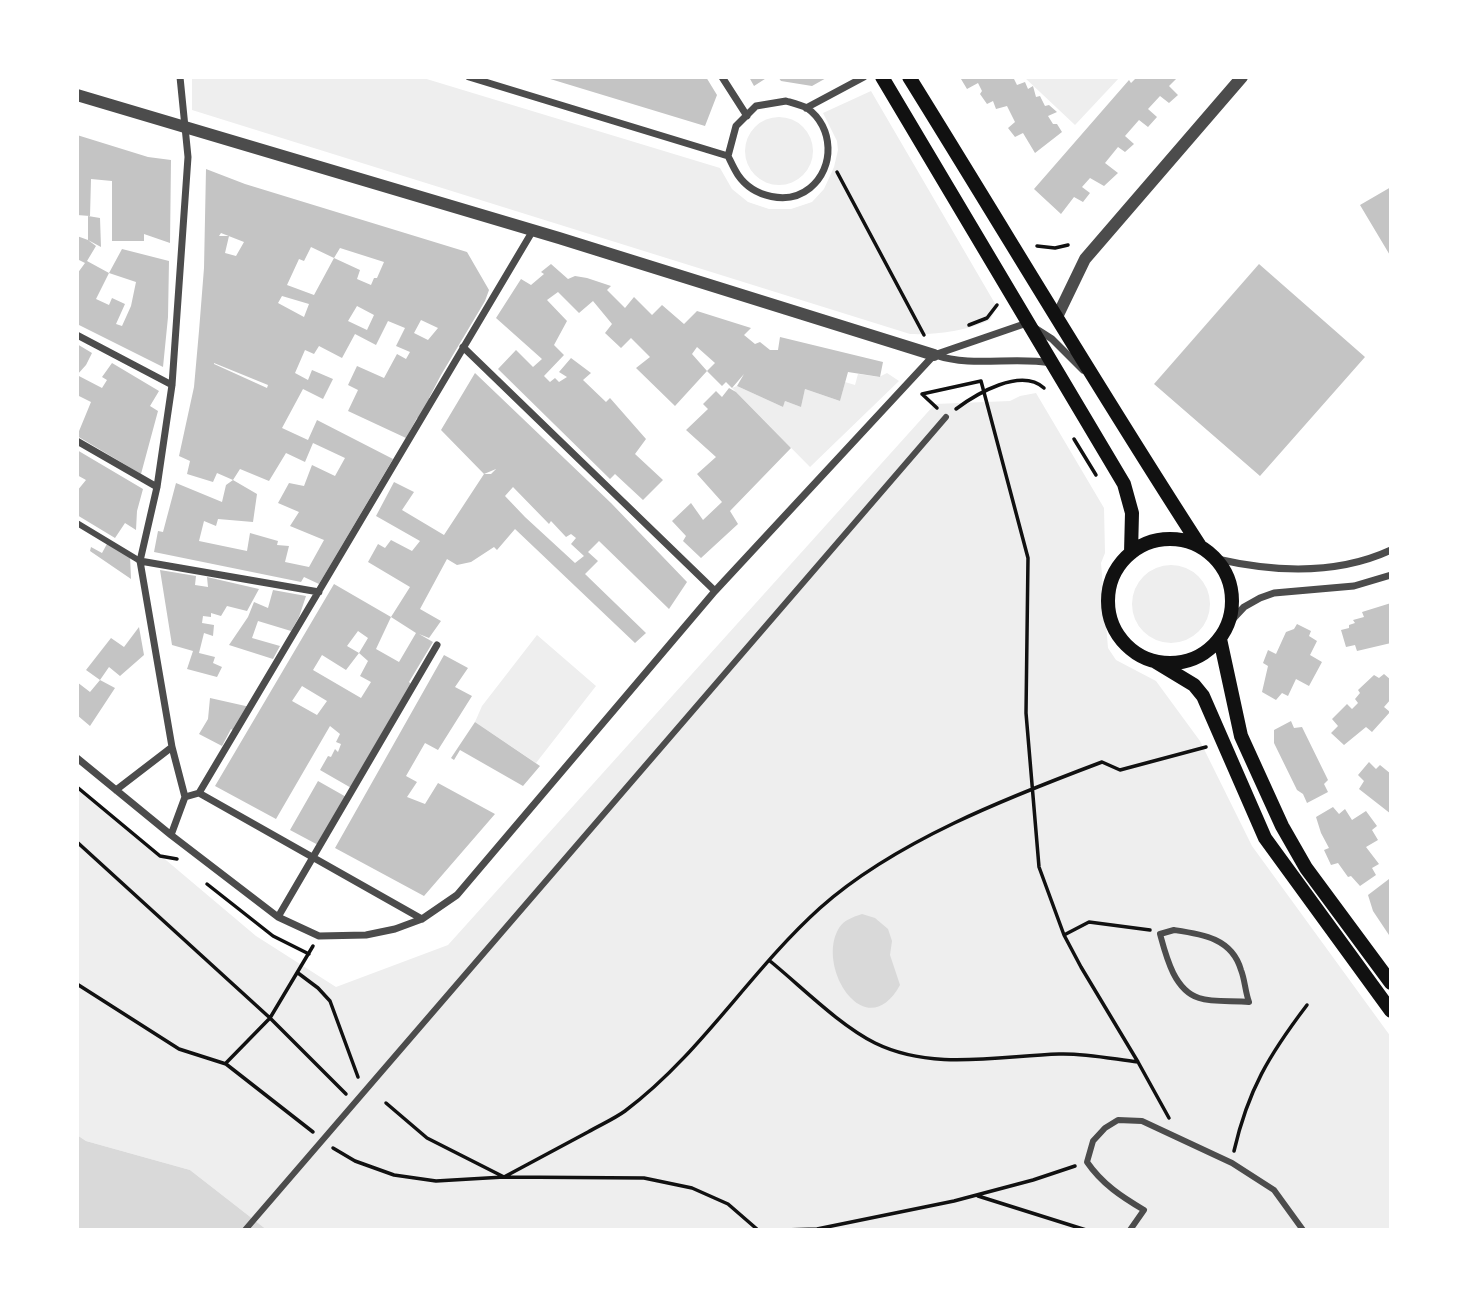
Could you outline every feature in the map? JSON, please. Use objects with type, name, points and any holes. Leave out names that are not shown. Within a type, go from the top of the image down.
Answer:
[{"type":"main road","points":[[882,77],[1124,484],[1132,513],[1131,553]]},
{"type":"main road","points":[[909,77],[1096,383],[1200,546]]},
{"type":"main road","points":[[1156,662],[1178,664],[1192,661],[1220,639],[1230,622],[1233,601],[1231,583],[1217,559],[1200,546],[1184,540],[1162,539],[1149,542],[1131,553],[1112,581],[1107,600],[1110,621],[1121,641],[1138,655],[1156,662],[1194,685],[1203,696],[1265,838],[1391,1011]]},
{"type":"main road","points":[[1220,639],[1241,736],[1282,826],[1306,868],[1391,983]]},
{"type":"street","points":[[171,835],[185,797],[172,747],[140,561],[157,487],[172,385],[188,157],[180,77]]},
{"type":"street","points":[[469,77],[728,156]]},
{"type":"street","points":[[723,77],[747,116]]},
{"type":"street","points":[[806,108],[864,77]]},
{"type":"street","points":[[1057,317],[1084,259],[1242,77]]},
{"type":"street","points":[[77,95],[559,238],[934,355],[977,362],[1036,360],[1051,363]]},
{"type":"street","points":[[786,101],[806,108],[823,125],[829,146],[825,169],[809,189],[783,199],[761,195],[739,177],[728,156],[736,127],[756,106],[786,101]]},
{"type":"street","points":[[185,797],[199,793],[532,232]]},
{"type":"street","points":[[77,758],[278,917],[319,936],[366,935],[395,929],[422,919],[449,902],[473,878],[715,591],[934,355],[1027,323],[1052,339],[1096,383]]},
{"type":"street","points":[[77,335],[172,385]]},
{"type":"street","points":[[463,347],[715,591]]},
{"type":"street","points":[[245,1230],[946,417]]},
{"type":"street","points":[[77,441],[157,487]]},
{"type":"street","points":[[77,523],[140,561],[318,592]]},
{"type":"street","points":[[1217,559],[1249,566],[1304,569],[1349,565],[1391,550]]},
{"type":"street","points":[[1230,622],[1244,607],[1274,593],[1354,586],[1391,575]]},
{"type":"street","points":[[278,917],[438,645]]},
{"type":"street","points":[[116,790],[172,747]]},
{"type":"street","points":[[199,793],[422,919]]},
{"type":"street","points":[[1174,930],[1196,933],[1225,945],[1240,965],[1250,1002],[1198,998],[1183,987],[1171,971],[1160,934],[1174,930]]},
{"type":"street","points":[[1130,1230],[1144,1210],[1116,1193],[1095,1174],[1087,1162],[1093,1142],[1105,1129],[1118,1121],[1142,1121],[1231,1163],[1274,1190],[1303,1230]]},
{"type":"path","points":[[834,167],[934,355]]},
{"type":"path","points":[[1037,246],[1055,248],[1068,245]]},
{"type":"path","points":[[969,325],[992,314],[999,296]]},
{"type":"path","points":[[1048,394],[1041,385],[1023,380],[984,391],[946,417],[922,394],[981,381],[984,391],[1028,558],[1026,713],[1039,867],[1064,934],[1166,1110],[1175,1137]]},
{"type":"path","points":[[1073,437],[1091,469],[1104,484]]},
{"type":"path","points":[[504,1177],[624,1112],[690,1054],[820,908],[877,864],[1032,788],[1102,762],[1120,770],[1223,741]]},
{"type":"path","points":[[77,787],[160,856],[177,859]]},
{"type":"path","points":[[77,842],[270,1018],[340,1087]]},
{"type":"path","points":[[198,876],[273,936],[309,954]]},
{"type":"path","points":[[1064,934],[1089,922],[1143,928],[1160,934]]},
{"type":"path","points":[[226,1064],[270,1018],[319,936]]},
{"type":"path","points":[[770,961],[857,1033],[890,1050],[956,1060],[1062,1054],[1139,1062]]},
{"type":"path","points":[[298,973],[330,1001],[359,1079]]},
{"type":"path","points":[[77,984],[179,1049],[226,1064],[316,1135]]},
{"type":"path","points":[[1231,1163],[1252,1090],[1271,1055],[1307,1005]]},
{"type":"path","points":[[386,1103],[427,1138],[504,1177]]},
{"type":"path","points":[[330,1146],[355,1161],[394,1175],[436,1181],[504,1177],[644,1178],[680,1185],[728,1204],[758,1230]]},
{"type":"path","points":[[783,1230],[817,1229],[976,1195],[1087,1162]]},
{"type":"path","points":[[976,1195],[1086,1230]]},
{"type":"shaded area","points":[[192,77],[420,77],[720,168],[732,189],[748,202],[769,209],[791,209],[812,202],[824,189],[838,150],[837,141],[823,113],[871,91],[997,307],[990,320],[971,327],[941,333],[910,334],[192,110]]},
{"type":"shaded area","points":[[1024,77],[1120,77],[1075,125]]},
{"type":"shaded area","points":[[779,117],[792,120],[803,127],[810,138],[813,151],[810,164],[803,175],[792,182],[779,185],[766,182],[755,175],[748,164],[745,151],[748,138],[755,127],[766,120]]},
{"type":"shaded area","points":[[887,373],[899,381],[810,467],[732,388],[737,386],[783,407],[785,401],[801,407],[805,389],[840,401],[845,382],[855,385],[858,374],[879,377]]},
{"type":"shaded area","points":[[1036,393],[1104,508],[1105,553],[1101,563],[1108,648],[1116,660],[1156,681],[1200,741],[1252,846],[1391,1037],[1391,1230],[267,1230],[190,1170],[86,1141],[77,1135],[77,785],[256,936],[336,987],[448,945],[935,404],[1010,401]]},
{"type":"shaded area","points":[[1163,565],[1179,565],[1193,571],[1204,582],[1210,596],[1210,612],[1204,626],[1193,637],[1179,643],[1163,643],[1149,637],[1138,626],[1132,612],[1132,596],[1138,582],[1149,571]]},
{"type":"shaded area","points":[[537,635],[596,686],[536,763],[475,722],[482,706]]},
{"type":"shaded area","points":[[862,914],[875,918],[888,929],[892,941],[890,955],[900,985],[887,1002],[873,1008],[859,1004],[848,994],[839,980],[834,962],[833,944],[839,928],[846,921]]},
{"type":"shaded area","points":[[77,1135],[86,1141],[190,1170],[267,1230],[77,1230]]},
{"type":"building","points":[[706,77],[717,95],[705,126],[547,78]]},
{"type":"building","points":[[749,77],[768,77],[754,86]]},
{"type":"building","points":[[778,77],[828,77],[812,86],[781,81]]},
{"type":"building","points":[[1013,77],[1017,85],[1025,82],[1028,89],[1033,86],[1036,97],[1040,96],[1045,106],[1049,105],[1057,112],[1048,116],[1062,132],[1035,153],[1023,133],[1015,137],[1008,128],[1015,122],[1007,106],[996,109],[993,101],[987,104],[980,94],[982,91],[978,83],[967,89],[961,79]]},
{"type":"building","points":[[1137,77],[1178,77],[1169,86],[1178,95],[1169,103],[1160,96],[1148,109],[1157,117],[1148,127],[1139,120],[1125,136],[1134,144],[1125,152],[1118,147],[1105,163],[1118,173],[1104,186],[1090,178],[1082,187],[1090,193],[1083,202],[1074,197],[1061,214],[1034,189],[1129,80],[1131,83]]},
{"type":"building","points":[[77,135],[148,157],[171,160],[170,243],[144,234],[144,241],[112,241],[112,181],[91,179],[90,216],[77,215]]},
{"type":"building","points":[[206,169],[245,184],[467,252],[489,290],[429,398],[433,399],[421,419],[417,418],[406,438],[348,411],[358,390],[348,385],[357,366],[384,378],[397,354],[406,359],[410,352],[396,346],[405,328],[388,321],[376,345],[355,334],[342,358],[319,346],[314,354],[305,350],[295,373],[308,380],[312,370],[333,379],[323,399],[303,389],[282,428],[308,440],[317,420],[393,459],[319,584],[304,577],[301,582],[154,552],[158,531],[163,532],[176,483],[222,502],[226,485],[233,480],[217,473],[213,482],[187,474],[190,461],[179,456],[194,387],[204,268]],"holes":[[[229,236],[244,242],[236,256],[225,253]],[[311,247],[334,258],[314,295],[287,285],[299,259],[304,261]],[[340,248],[384,262],[371,285],[357,279],[360,270],[334,258]],[[282,296],[309,304],[304,317],[278,303]],[[357,306],[374,315],[367,330],[348,321]],[[421,320],[438,328],[428,340],[414,333]],[[214,363],[268,385],[267,388]],[[313,443],[345,458],[335,476],[312,465],[304,486],[289,483],[278,503],[299,512],[290,526],[324,540],[309,567],[285,562],[289,546],[277,545],[278,541],[250,533],[247,551],[199,541],[204,521],[216,526],[218,519],[253,522],[257,494],[233,480],[240,469],[269,481],[286,453],[305,462]]]},
{"type":"building","points":[[1391,187],[1391,257],[1360,205]]},
{"type":"building","points":[[88,216],[100,218],[101,247],[88,240]]},
{"type":"building","points":[[77,236],[96,246],[87,261],[109,273],[122,249],[169,261],[168,317],[163,367],[77,324],[77,274],[85,263],[77,259]],"holes":[[[109,273],[136,282],[131,306],[122,326],[116,324],[125,304],[112,298],[109,305],[96,299]]]},
{"type":"building","points":[[551,264],[568,279],[575,276],[611,286],[607,290],[625,308],[634,297],[652,315],[662,305],[684,324],[697,311],[751,328],[744,335],[755,344],[760,342],[770,350],[778,350],[780,337],[883,362],[880,377],[848,372],[840,401],[805,389],[801,407],[785,401],[783,407],[737,386],[744,374],[732,388],[726,382],[722,386],[707,371],[675,406],[636,368],[650,357],[631,338],[621,348],[605,333],[612,324],[593,301],[579,313],[558,292],[547,300],[567,321],[554,345],[564,355],[544,376],[550,382],[555,378],[559,382],[567,377],[559,372],[571,358],[591,373],[583,380],[606,402],[610,398],[646,439],[635,454],[663,480],[643,500],[615,474],[610,479],[498,369],[516,350],[533,367],[542,359],[496,318],[521,279],[531,285]],"holes":[[[697,347],[715,363],[707,371],[692,354]]]},
{"type":"building","points":[[1259,264],[1365,357],[1260,476],[1154,384]]},
{"type":"building","points":[[77,344],[92,353],[77,375]]},
{"type":"building","points":[[112,363],[159,391],[150,406],[158,411],[141,474],[77,436],[91,402],[77,395],[77,375],[102,388],[107,380],[102,377]]},
{"type":"building","points":[[475,373],[611,503],[687,582],[669,609],[599,541],[588,552],[598,561],[585,574],[646,633],[635,643],[515,529],[497,550],[494,547],[471,562],[457,565],[447,559],[420,609],[441,621],[429,638],[419,634],[433,642],[409,682],[413,686],[353,789],[320,770],[335,749],[338,752],[341,744],[336,742],[340,734],[330,726],[276,819],[215,786],[334,584],[391,617],[410,587],[368,562],[378,544],[385,548],[391,540],[412,551],[420,541],[376,516],[394,482],[414,492],[402,510],[444,535],[484,474],[441,430]],"holes":[[[513,487],[549,524],[551,521],[566,537],[571,534],[576,538],[571,544],[584,556],[575,563],[505,496]],[[391,617],[416,633],[399,662],[376,649]],[[358,631],[368,638],[359,653],[347,646]],[[359,653],[368,661],[360,676],[371,682],[361,698],[313,670],[322,655],[346,670]],[[302,686],[327,701],[317,715],[292,701]]]},
{"type":"building","points":[[729,388],[791,448],[730,511],[738,524],[701,558],[683,541],[686,536],[672,521],[691,503],[703,520],[722,502],[697,474],[716,457],[686,430],[708,409],[703,404],[716,391],[722,397]]},
{"type":"building","points":[[77,450],[143,489],[137,511],[136,530],[125,523],[115,538],[77,515],[77,491],[86,480],[77,475]]},
{"type":"building","points":[[108,542],[130,555],[131,579],[90,551],[91,547],[102,553]]},
{"type":"building","points":[[160,570],[196,576],[195,585],[208,587],[207,577],[259,589],[247,611],[227,606],[221,616],[211,613],[211,617],[203,616],[202,623],[214,625],[213,636],[204,633],[199,653],[215,657],[213,663],[222,667],[217,677],[187,669],[193,651],[172,645]]},
{"type":"building","points":[[273,590],[306,596],[291,631],[258,621],[252,638],[280,646],[273,659],[229,645],[248,617],[254,602],[268,608]]},
{"type":"building","points":[[1391,603],[1391,643],[1357,651],[1355,645],[1346,647],[1341,630],[1355,623],[1353,620],[1364,617],[1362,612]]},
{"type":"building","points":[[1297,624],[1311,631],[1309,636],[1317,641],[1310,655],[1322,662],[1309,686],[1296,679],[1288,696],[1282,693],[1276,700],[1262,692],[1268,666],[1263,663],[1268,650],[1276,654],[1286,632],[1294,629]]},
{"type":"building","points":[[139,627],[144,655],[120,676],[109,667],[100,680],[86,670],[111,638],[124,647]]},
{"type":"building","points":[[444,655],[468,668],[455,687],[472,696],[438,750],[425,743],[406,776],[417,782],[407,797],[425,804],[438,783],[495,814],[424,896],[335,848]]},
{"type":"building","points":[[1384,674],[1391,680],[1391,699],[1384,707],[1390,712],[1372,732],[1366,727],[1344,745],[1331,733],[1338,726],[1332,719],[1347,704],[1352,709],[1358,703],[1355,699],[1360,693],[1358,690],[1374,675],[1379,678]]},
{"type":"building","points":[[100,680],[115,688],[90,726],[77,715],[77,682],[90,692]]},
{"type":"building","points":[[210,698],[250,707],[236,732],[231,729],[222,746],[199,734],[208,719]]},
{"type":"building","points":[[1291,721],[1294,728],[1302,727],[1328,780],[1324,784],[1328,792],[1307,803],[1303,794],[1297,790],[1274,743],[1274,730]]},
{"type":"building","points":[[475,722],[540,766],[523,786],[460,750],[454,760],[451,758]]},
{"type":"building","points":[[1369,762],[1376,769],[1380,765],[1391,774],[1391,814],[1359,789],[1364,781],[1358,775]]},
{"type":"building","points":[[318,781],[348,798],[320,846],[290,830]]},
{"type":"building","points":[[1333,807],[1339,814],[1345,809],[1352,820],[1366,811],[1377,826],[1372,830],[1378,840],[1366,847],[1379,864],[1372,868],[1376,875],[1360,886],[1351,876],[1348,877],[1338,863],[1331,865],[1324,850],[1329,848],[1316,817]]},
{"type":"building","points":[[1389,879],[1391,938],[1373,911],[1368,895]]}]
